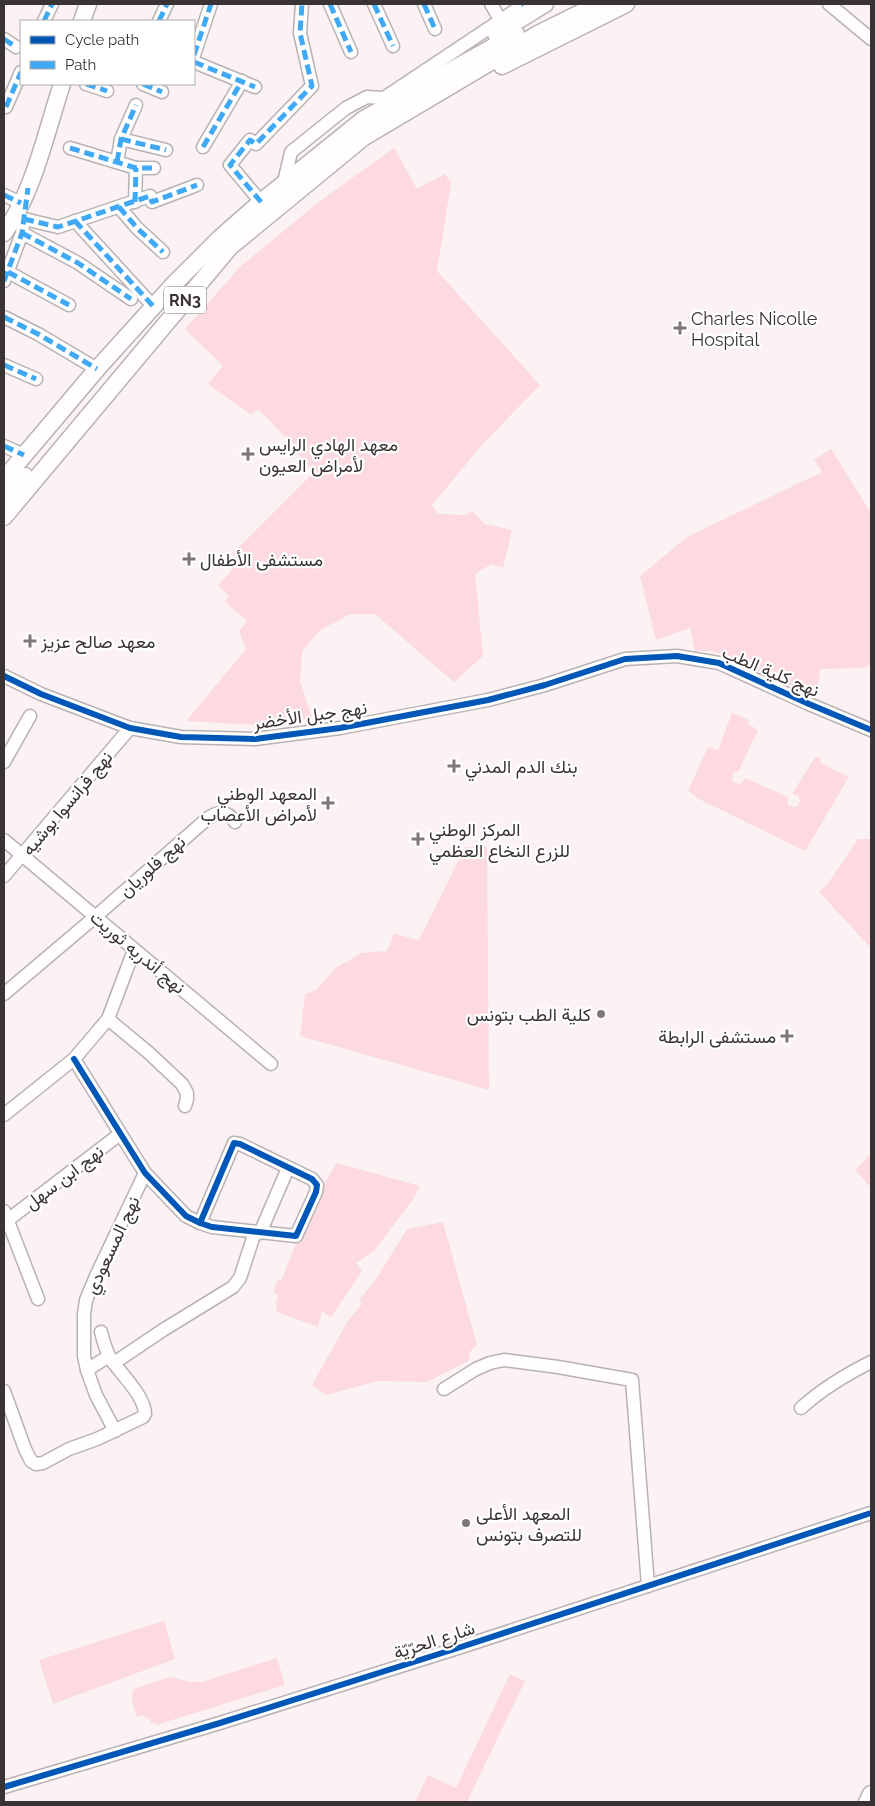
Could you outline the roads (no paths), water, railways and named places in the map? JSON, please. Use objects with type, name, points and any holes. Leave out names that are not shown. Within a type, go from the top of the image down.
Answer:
[{"type":"main road","points":[[395,109],[545,4]]},
{"type":"main road","name":"RN3","points":[[4,479],[153,306],[225,242],[356,143],[395,109],[530,27],[575,4]]},
{"type":"main road","name":"RN3","points":[[4,517],[225,242],[261,202],[284,182],[358,123],[395,109],[598,4]]},
{"type":"main road","points":[[395,109],[542,47],[626,4]]},
{"type":"main road","points":[[4,233],[15,217],[23,211],[28,188],[62,85]]},
{"type":"main road","points":[[4,490],[174,288],[225,242]]},
{"type":"main road","points":[[4,498],[37,463],[217,256],[225,242]]},
{"type":"main road","points":[[867,1802],[871,1794]]},
{"type":"street","points":[[44,20],[52,4]]},
{"type":"street","points":[[159,20],[167,4]]},
{"type":"street","points":[[195,52],[211,4]]},
{"type":"street","points":[[261,202],[230,166],[250,140],[256,144],[312,86],[300,32],[302,4]]},
{"type":"street","points":[[330,4],[350,52]]},
{"type":"street","points":[[374,4],[393,46]]},
{"type":"street","points":[[424,4],[435,29]]},
{"type":"street","points":[[491,4],[501,21]]},
{"type":"street","points":[[284,182],[291,152],[346,108],[367,97],[384,98],[524,4]]},
{"type":"street","points":[[829,4],[871,39]]},
{"type":"street","points":[[195,62],[255,87]]},
{"type":"street","points":[[6,107],[20,74]]},
{"type":"street","points":[[203,147],[242,81]]},
{"type":"street","points":[[89,85],[107,91]]},
{"type":"street","points":[[145,85],[162,92]]},
{"type":"street","points":[[117,162],[121,139],[136,105]]},
{"type":"street","points":[[121,139],[166,150]]},
{"type":"street","points":[[70,148],[136,168],[154,168]]},
{"type":"street","points":[[135,202],[136,168]]},
{"type":"street","points":[[4,195],[23,211],[58,226],[150,196],[152,202],[197,185]]},
{"type":"street","points":[[119,207],[137,228],[163,252]]},
{"type":"street","points":[[23,211],[22,233],[6,277],[69,305]]},
{"type":"street","points":[[75,221],[153,306]]},
{"type":"street","points":[[22,233],[78,263],[131,299]]},
{"type":"street","points":[[4,317],[38,334],[97,370]]},
{"type":"street","points":[[4,365],[36,378]]},
{"type":"street","points":[[4,446],[24,455]]},
{"type":"street","name":"نهج كلية الطب","points":[[625,659],[678,656],[719,663],[871,730]]},
{"type":"street","name":"نهج جبل الأخضر","points":[[4,676],[41,694],[130,728],[164,735],[255,739],[298,734],[488,700],[545,685],[625,659]]},
{"type":"street","points":[[4,762],[30,716]]},
{"type":"street","name":"نهج فرانسوا بوشيه","points":[[4,876],[130,728]]},
{"type":"street","name":"نهج فلوريان","points":[[4,994],[208,818],[216,813],[227,813],[235,822]]},
{"type":"street","name":"نهج أندريه ثوريت","points":[[4,840],[271,1064]]},
{"type":"street","points":[[4,1115],[74,1059],[108,1019],[134,950]]},
{"type":"street","points":[[108,1019],[149,1053],[182,1084],[188,1099],[185,1106]]},
{"type":"street","points":[[74,1059],[145,1174],[186,1216],[200,1223],[212,1227],[296,1236],[316,1192],[317,1185],[312,1179],[240,1144],[234,1143],[200,1223]]},
{"type":"street","name":"نهج ابن سهل","points":[[5,1218],[120,1134]]},
{"type":"street","points":[[88,1370],[112,1360],[233,1287],[240,1278],[288,1168]]},
{"type":"street","name":"نهج المسعودي","points":[[115,1431],[96,1394],[84,1356],[84,1314],[86,1300],[145,1174]]},
{"type":"street","points":[[5,1218],[38,1300]]},
{"type":"street","points":[[4,1390],[25,1450],[31,1461],[36,1464],[43,1463],[69,1449],[115,1431],[143,1416],[145,1411],[132,1387],[112,1360],[100,1332]]},
{"type":"street","points":[[444,1389],[476,1368],[504,1360],[566,1368],[632,1380],[648,1586]]},
{"type":"street","points":[[801,1408],[819,1392],[843,1376],[871,1362]]},
{"type":"street","name":"شارع الحرّيّة","points":[[4,1788],[220,1723],[871,1513]]},
{"type":"place","name":"Charles Nicolle Hospital","points":[[680,328]]},
{"type":"place","name":"معهد الهادي الرايس لأمراض العيون","points":[[248,454]]},
{"type":"place","name":"مستشفى الأطفال","points":[[189,559]]},
{"type":"place","name":"معهد صالح عزيز","points":[[30,641]]},
{"type":"place","name":"بنك الدم المدني","points":[[454,766]]},
{"type":"place","name":"المعهد الوطني لأمراض الأعصاب","points":[[328,803]]},
{"type":"place","name":"المركز الوطني للزرع النخاع العظمي","points":[[418,839]]},
{"type":"place","name":"كلية الطب بتونس","points":[[601,1014]]},
{"type":"place","name":"مستشفى الرابطة","points":[[787,1036]]},
{"type":"place","name":"المعهد الأعلى للتصرف بتونس","points":[[466,1523]]}]
